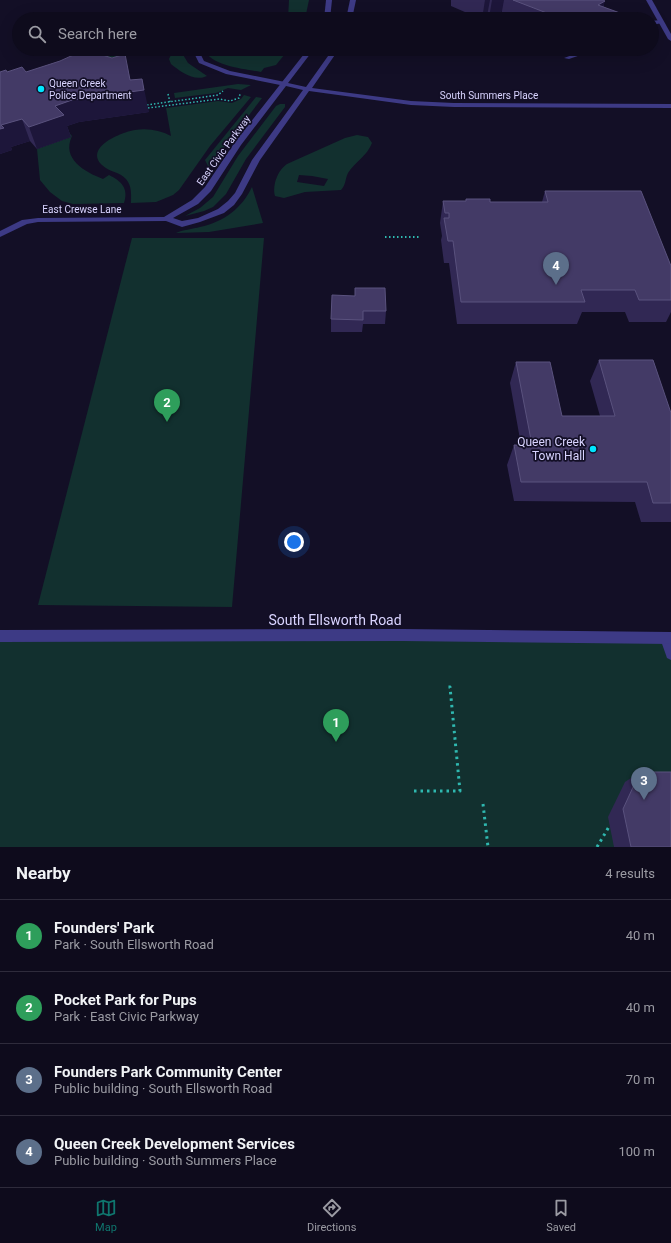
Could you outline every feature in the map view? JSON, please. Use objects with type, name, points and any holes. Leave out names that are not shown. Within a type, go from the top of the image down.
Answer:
[{"type":"street","points":[[328,12],[329,0]]},
{"type":"street","points":[[350,12],[353,0]]},
{"type":"street","points":[[649,0],[655,12]]},
{"type":"street","points":[[660,22],[671,39]]},
{"type":"street","name":"South Summers Place","points":[[198,56],[201,62],[228,73],[308,89],[411,103],[454,105],[671,106]]},
{"type":"street","name":"East Civic Parkway","points":[[166,219],[195,202],[208,189],[238,144],[286,84],[306,56]]},
{"type":"street","points":[[166,219],[182,224],[200,220],[221,211],[231,203],[238,194],[256,160],[331,56]]},
{"type":"street","points":[[567,58],[573,56]]},
{"type":"street","name":"East Crewse Lane","points":[[0,234],[25,222],[38,220],[166,219]]},
{"type":"street","name":"South Ellsworth Road","points":[[0,636],[403,635],[669,638]]},
{"type":"street","points":[[669,638],[671,654]]},
{"type":"path","points":[[168,94],[170,102]]},
{"type":"path","points":[[148,108],[219,99],[230,101],[239,98],[240,94]]},
{"type":"path","points":[[147,105],[218,95]]},
{"type":"path","points":[[385,237],[421,237]]},
{"type":"path","points":[[414,791],[460,791],[450,687],[445,688]]},
{"type":"path","points":[[483,804],[488,847]]},
{"type":"path","points":[[597,847],[610,825]]},
{"type":"green space","points":[[289,0],[309,0],[306,12],[288,12]]},
{"type":"green space","points":[[101,56],[122,56],[120,61]]},
{"type":"green space","points":[[170,56],[184,56],[188,63],[207,76],[197,78],[183,73],[171,64],[169,59]]},
{"type":"green space","points":[[209,56],[283,56],[276,65],[264,68],[261,72],[229,66]]},
{"type":"green space","points":[[238,84],[251,85],[241,90],[228,88],[216,93],[175,98],[174,93]]},
{"type":"green space","points":[[244,95],[251,97],[210,146],[179,190],[173,195],[156,202],[131,203],[130,187],[126,179],[102,165],[98,158],[98,152],[101,147],[114,137],[129,131],[149,129],[171,136],[166,108],[218,101],[232,103],[241,99]]},
{"type":"green space","points":[[256,97],[262,98],[209,168],[205,160]]},
{"type":"green space","points":[[285,104],[285,107],[246,159],[226,194],[213,207],[185,216],[200,208],[213,197],[238,156],[276,106]]},
{"type":"green space","points":[[64,127],[72,136],[69,144],[72,158],[89,173],[103,179],[109,175],[117,180],[125,189],[124,203],[73,204],[62,201],[50,192],[40,180],[37,149],[71,137]]},
{"type":"green space","points":[[357,135],[368,137],[372,143],[367,152],[348,173],[344,186],[341,190],[305,192],[284,198],[275,196],[274,187],[276,178],[287,164],[345,138]],"holes":[[[299,175],[328,179],[324,186],[297,182]]]},
{"type":"green space","points":[[252,187],[263,223],[209,232],[176,233],[209,225],[224,218],[237,208],[248,195]]},
{"type":"green space","points":[[132,238],[264,238],[232,607],[38,605]]},
{"type":"green space","points":[[0,636],[671,638],[671,847],[0,847]]},
{"type":"building","points":[[513,0],[603,0],[605,1],[598,5],[617,12],[544,12]]},
{"type":"building","points":[[71,56],[106,56],[112,58],[125,56],[130,80],[142,79],[144,90],[72,100],[55,106],[64,115],[29,127],[22,119],[1,125],[4,128],[0,129],[0,72],[6,70],[7,72],[22,67],[26,72]]},
{"type":"building","points":[[545,191],[641,191],[671,266],[671,300],[639,300],[635,290],[581,290],[585,302],[461,302],[453,241],[448,241],[444,218],[449,218],[449,213],[445,213],[443,201],[490,199],[490,202],[548,202]]},
{"type":"building","points":[[355,288],[385,288],[386,311],[363,311],[363,320],[331,319],[332,295],[355,296]]},
{"type":"building","name":"Queen Creek Town Hall","points":[[599,360],[653,360],[671,413],[671,503],[653,503],[647,482],[521,482],[514,445],[532,445],[516,362],[550,362],[562,416],[615,416]]},
{"type":"building","points":[[640,772],[671,772],[671,847],[631,847],[623,809]]},
{"type":"place","name":"Queen Creek Police Department","points":[[41,89]]},
{"type":"place","name":"Queen Creek Development Services","points":[[556,285]]},
{"type":"place","name":"Pocket Park for Pups","points":[[167,422]]},
{"type":"place","name":"Queen Creek Town Hall","points":[[593,449]]},
{"type":"place","name":"Founders' Park","points":[[336,742]]},
{"type":"place","name":"Founders Park Community Center","points":[[644,800]]}]
